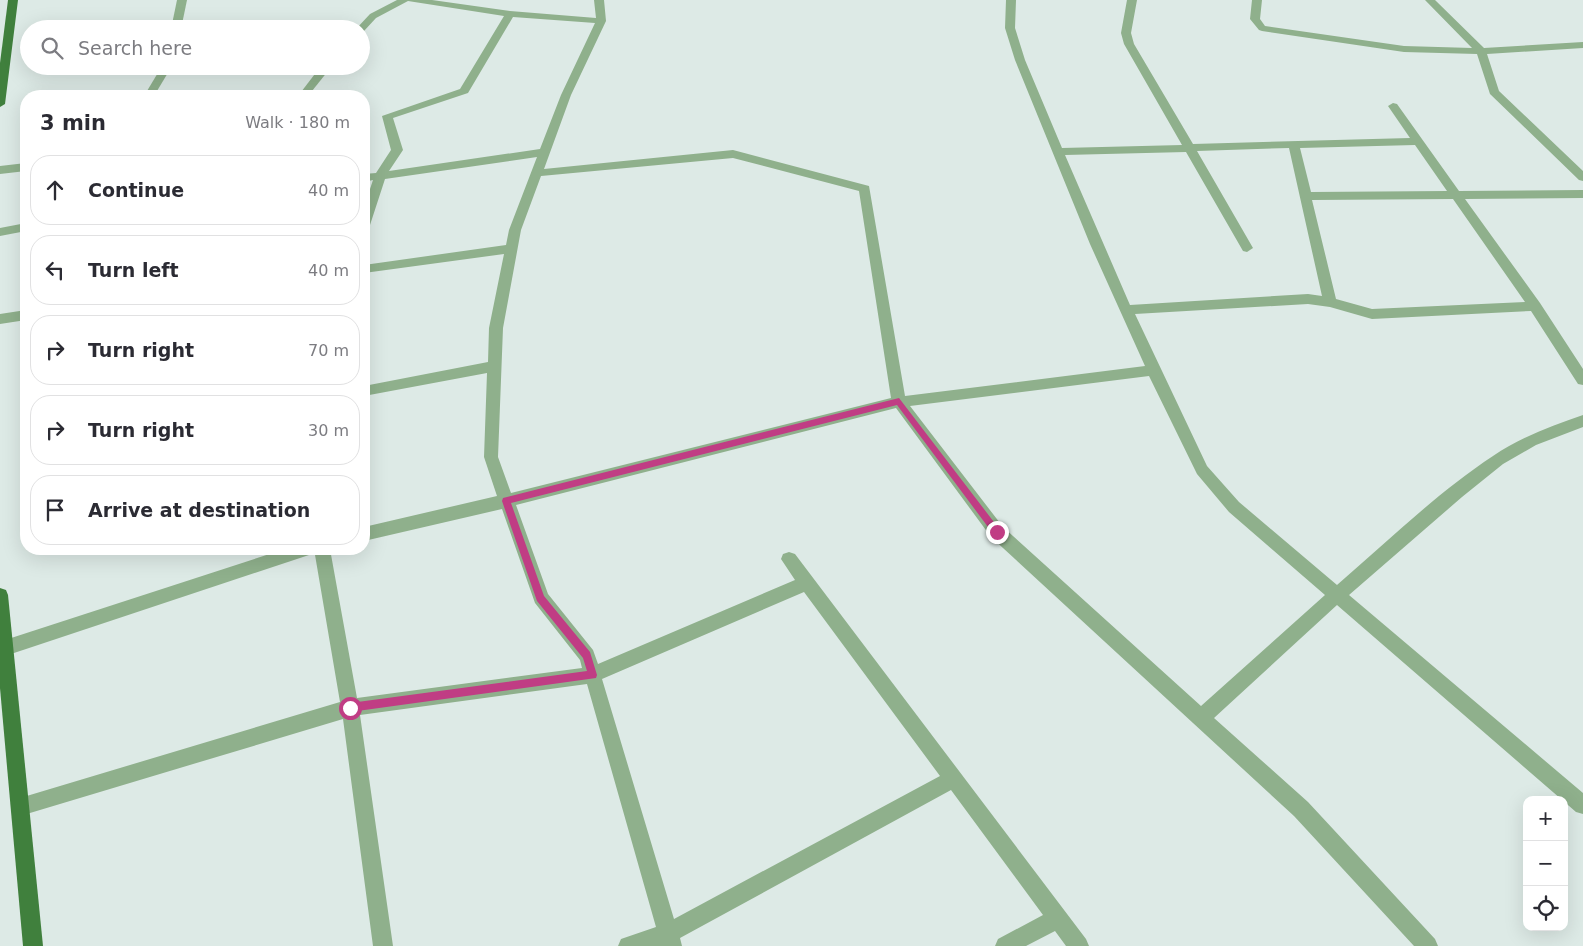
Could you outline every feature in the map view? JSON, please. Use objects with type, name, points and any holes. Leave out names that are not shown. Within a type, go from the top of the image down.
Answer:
[{"type":"main road","points":[[0,104],[13,0]]},
{"type":"main road","points":[[0,595],[33,946]]},
{"type":"street","points":[[178,20],[182,0]]},
{"type":"street","points":[[369,20],[372,16],[404,0]]},
{"type":"street","points":[[412,0],[510,14],[601,21]]},
{"type":"street","points":[[600,0],[601,21],[566,94],[515,230],[496,328],[491,457],[540,598],[587,656],[669,940]]},
{"type":"street","points":[[1011,0],[1010,28],[1020,60],[1127,310],[1202,470],[1234,507],[1583,804]]},
{"type":"street","points":[[1132,0],[1126,33],[1129,44],[1247,248]]},
{"type":"street","points":[[1257,0],[1255,19],[1257,24],[1271,31],[1360,44],[1481,51],[1583,45]]},
{"type":"street","points":[[1430,0],[1481,51],[1494,92],[1583,176]]},
{"type":"street","points":[[370,206],[380,176],[397,150],[387,116],[464,91],[510,14]]},
{"type":"street","points":[[153,90],[162,75]]},
{"type":"street","points":[[307,90],[320,75]]},
{"type":"street","points":[[1393,106],[1535,306],[1583,380]]},
{"type":"street","points":[[1058,152],[1419,141]]},
{"type":"street","points":[[1294,145],[1330,302]]},
{"type":"street","points":[[370,177],[545,152]]},
{"type":"street","points":[[536,173],[733,154],[865,189],[899,402],[997,532],[1301,809],[1428,946]]},
{"type":"street","points":[[0,170],[20,168]]},
{"type":"street","points":[[1306,196],[1583,194]]},
{"type":"street","points":[[0,232],[20,228]]},
{"type":"street","points":[[370,269],[511,249]]},
{"type":"street","points":[[1127,310],[1308,299],[1330,302],[1372,314],[1535,306]]},
{"type":"street","points":[[0,319],[20,316]]},
{"type":"street","points":[[370,390],[495,366]]},
{"type":"street","points":[[370,533],[506,501],[899,402],[1154,370]]},
{"type":"street","points":[[1201,718],[1337,595],[1498,460],[1531,441],[1583,421]]},
{"type":"street","points":[[5,648],[288,555]]},
{"type":"street","points":[[323,555],[350,708],[383,946]]},
{"type":"street","points":[[789,559],[1079,946]]},
{"type":"street","points":[[20,807],[350,708],[592,675],[806,583]]},
{"type":"street","points":[[628,946],[669,940],[953,779]]},
{"type":"street","points":[[1005,946],[1058,918]]},
{"type":"route","points":[[350,708],[592,675],[587,656],[540,598],[506,501],[899,402],[997,532]]}]
